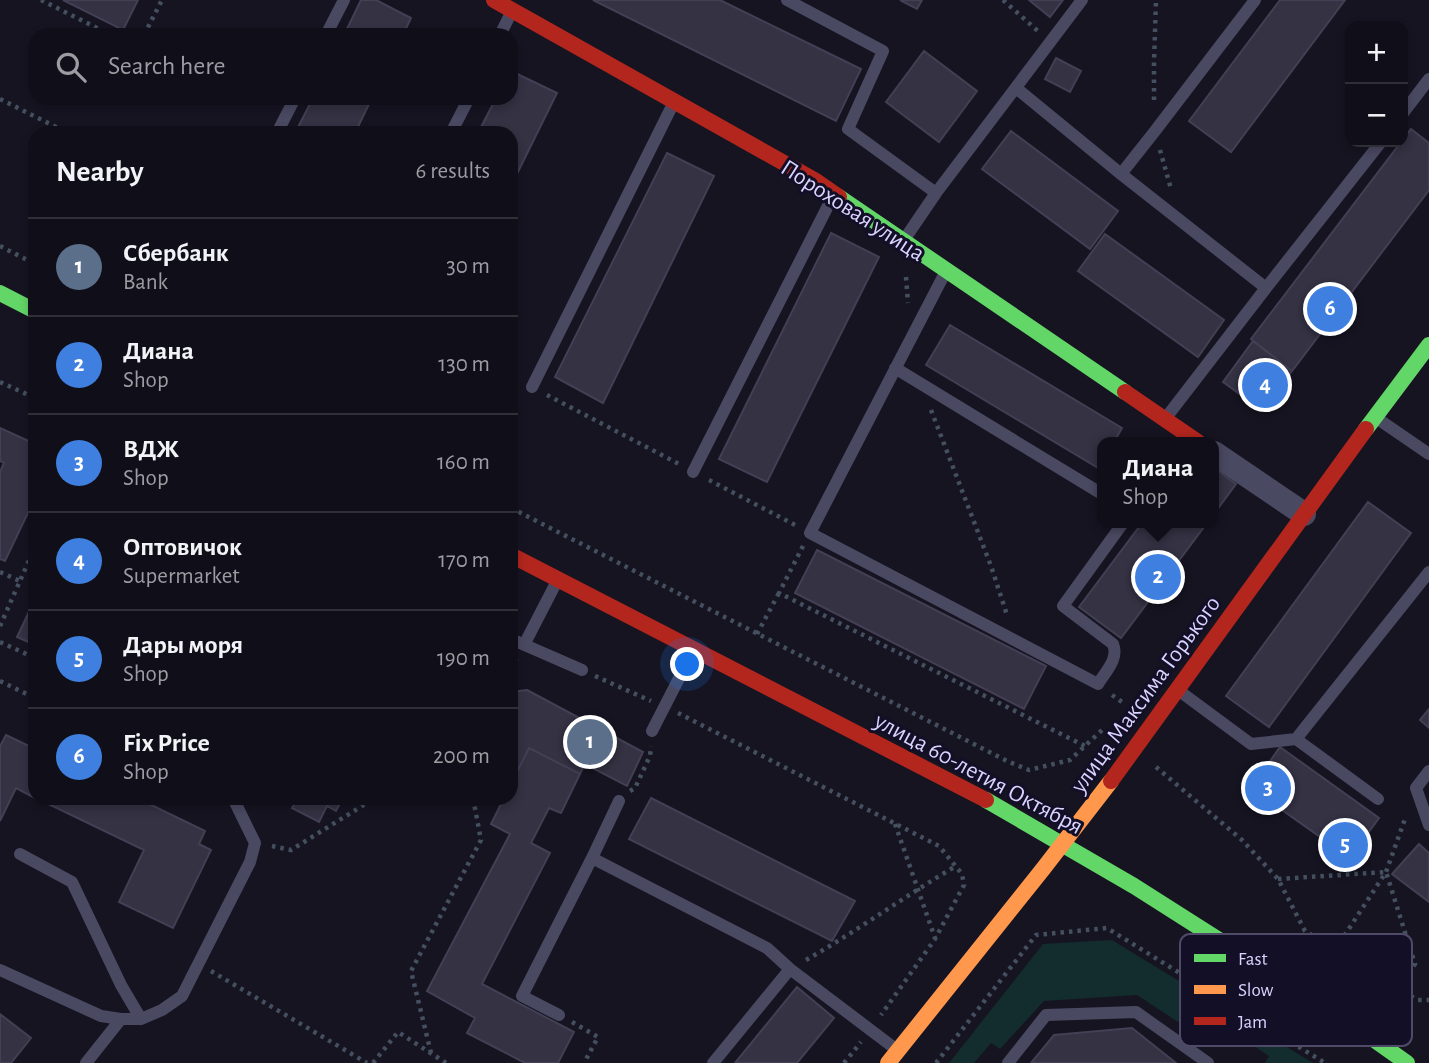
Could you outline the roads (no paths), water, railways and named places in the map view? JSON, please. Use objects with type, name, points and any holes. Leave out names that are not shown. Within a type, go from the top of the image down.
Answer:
[{"type":"main road","name":"Пороховая улица","points":[[494,0],[816,181],[1165,419],[1186,437]]},
{"type":"main road","points":[[0,293],[28,307]]},
{"type":"main road","name":"улица Максима Горького","points":[[893,1057],[1063,844],[1429,345]]},
{"type":"main road","name":"улица 60-летия Октября","points":[[518,559],[1006,810],[1210,934]]},
{"type":"main road","name":"улица 60-летия Октября","points":[[1383,1046],[1407,1063]]},
{"type":"street","points":[[1219,456],[1304,514]]},
{"type":"lane","points":[[330,28],[344,0]]},
{"type":"lane","points":[[787,0],[883,51],[848,129],[936,193]]},
{"type":"lane","points":[[904,241],[936,193],[1082,0]]},
{"type":"lane","points":[[1121,174],[1255,0]]},
{"type":"lane","points":[[503,28],[512,10]]},
{"type":"lane","points":[[1408,109],[1424,96],[1429,79]]},
{"type":"lane","points":[[1016,88],[1266,288]]},
{"type":"lane","points":[[532,387],[674,101]]},
{"type":"lane","points":[[281,126],[291,105]]},
{"type":"lane","points":[[455,126],[465,105]]},
{"type":"lane","points":[[1165,419],[1377,147]]},
{"type":"lane","points":[[693,472],[834,193]]},
{"type":"lane","points":[[946,271],[810,533],[1098,684],[1115,658],[1113,643],[1063,606],[1119,528]]},
{"type":"lane","points":[[895,369],[1097,491]]},
{"type":"lane","points":[[1375,417],[1429,454]]},
{"type":"lane","points":[[1296,739],[1429,572]]},
{"type":"lane","points":[[524,645],[558,579]]},
{"type":"lane","points":[[518,642],[582,670]]},
{"type":"lane","points":[[652,731],[694,650]]},
{"type":"lane","points":[[1177,690],[1251,744],[1296,739],[1378,799]]},
{"type":"lane","points":[[1429,771],[1416,788],[1429,825]]},
{"type":"lane","points":[[559,1015],[522,996],[619,801]]},
{"type":"lane","points":[[0,970],[101,1016],[141,1019],[162,1010],[182,996],[250,862],[255,844],[236,805]]},
{"type":"lane","points":[[20,854],[72,882],[121,985],[141,1019]]},
{"type":"lane","points":[[592,858],[767,948],[790,969],[870,1030],[893,1057]]},
{"type":"lane","points":[[713,1063],[790,969]]},
{"type":"lane","points":[[1007,1063],[1046,1015],[1136,1012],[1180,1043]]},
{"type":"lane","points":[[86,1063],[121,1019]]},
{"type":"lane","points":[[1184,1046],[1208,1063]]},
{"type":"place","name":"Fix Price","points":[[1330,309]]},
{"type":"place","name":"Оптовичок","points":[[1265,385]]},
{"type":"place","name":"Диана","points":[[1158,577]]},
{"type":"place","name":"Сбербанк","points":[[590,742]]},
{"type":"place","name":"ВДЖ","points":[[1268,788]]},
{"type":"place","name":"Дары моря","points":[[1345,845]]}]
